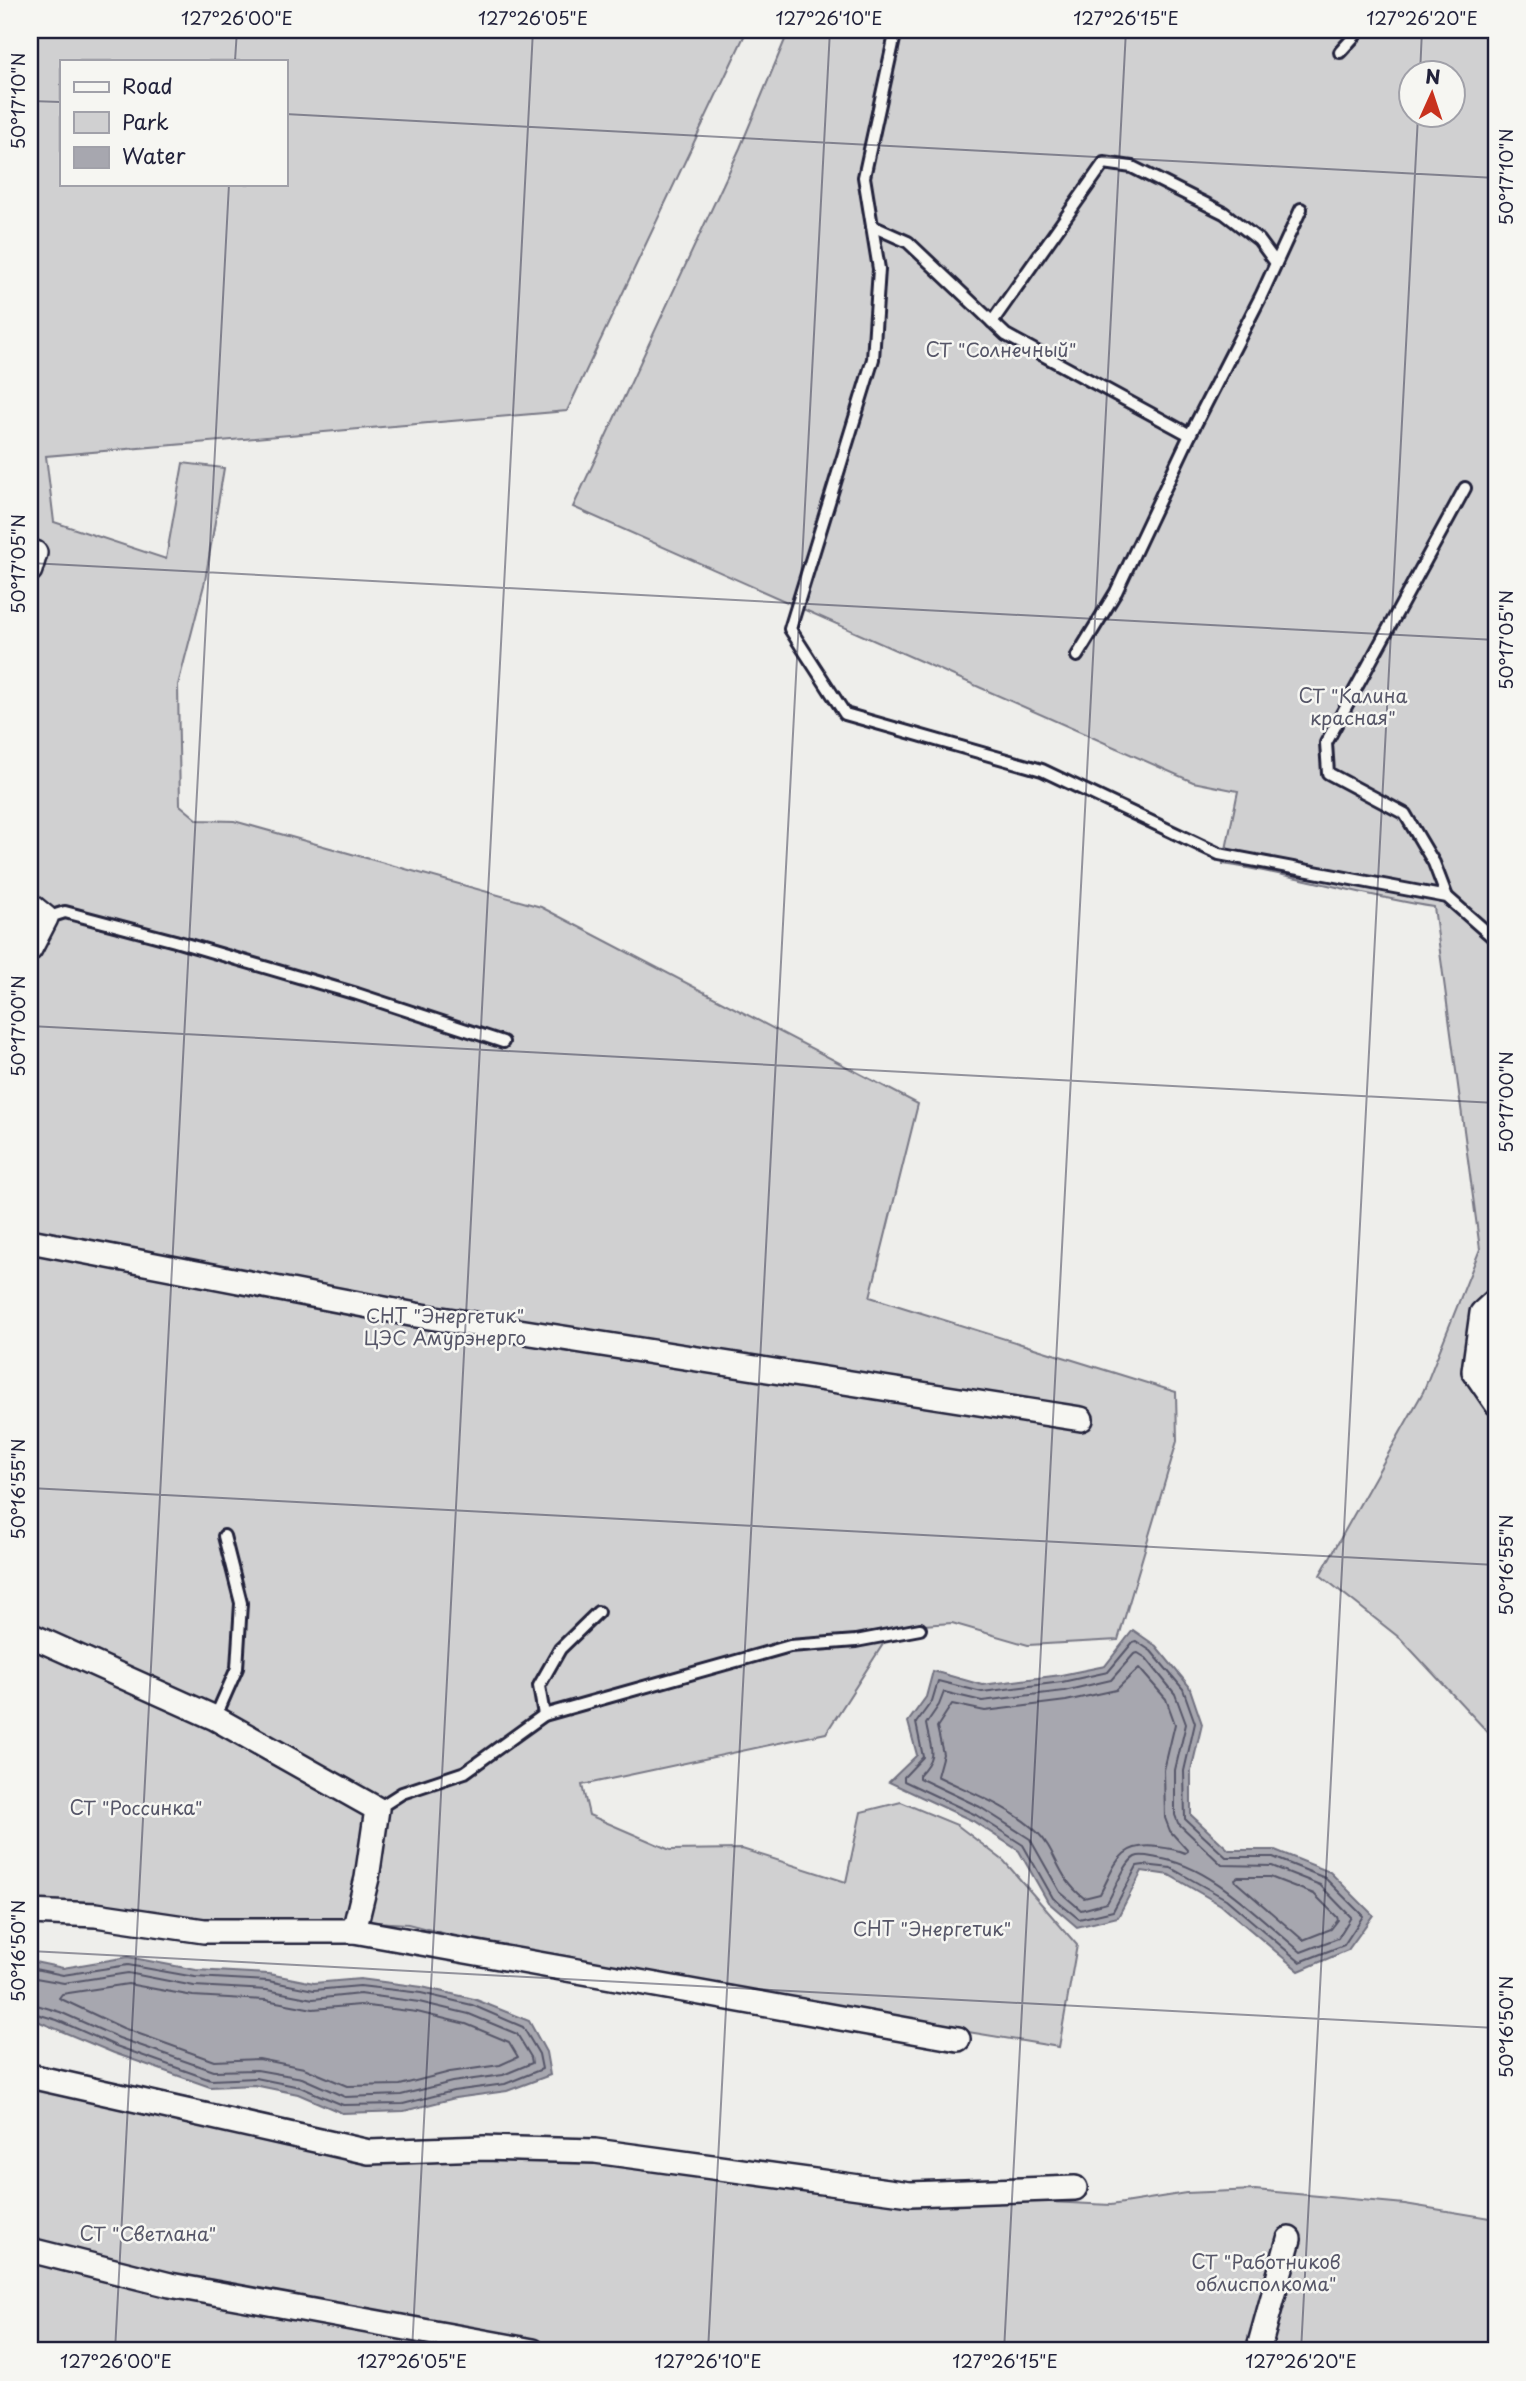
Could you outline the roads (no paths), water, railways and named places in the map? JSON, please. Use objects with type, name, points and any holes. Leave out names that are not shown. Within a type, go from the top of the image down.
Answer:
[{"type":"street","points":[[30,949],[38,912]]},
{"type":"street","points":[[30,1241],[416,1315],[1081,1419]]},
{"type":"street","points":[[1496,1300],[1482,1313],[1474,1371],[1496,1403]]},
{"type":"street","points":[[30,1635],[215,1718],[377,1809],[367,1878],[355,1931]]},
{"type":"street","points":[[30,1912],[96,1915],[204,1931],[355,1931],[958,2039]]},
{"type":"street","points":[[30,2076],[369,2152],[484,2148],[594,2151],[910,2194],[1075,2188]]},
{"type":"street","points":[[1258,2351],[1289,2239]]},
{"type":"street","points":[[30,2250],[170,2285],[533,2351]]},
{"type":"lane","points":[[896,30],[864,177],[879,269],[873,359],[790,629],[845,714],[1042,770],[1219,854],[1447,897]]},
{"type":"lane","points":[[1340,52],[1360,30]]},
{"type":"lane","points":[[992,322],[1104,163],[1132,167],[1224,213],[1259,240],[1276,263]]},
{"type":"lane","points":[[1077,656],[1116,592],[1301,209]]},
{"type":"lane","points":[[872,226],[908,242],[1006,335],[1190,435]]},
{"type":"lane","points":[[1465,488],[1326,743],[1328,773],[1405,814],[1434,863],[1447,897],[1496,940]]},
{"type":"lane","points":[[38,912],[65,912],[175,941],[358,994],[503,1042]]},
{"type":"lane","points":[[215,1718],[237,1668],[241,1603],[224,1536]]},
{"type":"lane","points":[[544,1715],[539,1686],[560,1649],[598,1612]]},
{"type":"lane","points":[[377,1809],[402,1793],[465,1772],[544,1715],[790,1646],[856,1641],[920,1629]]},
{"type":"water","points":[[1133,1630],[1156,1646],[1189,1686],[1202,1724],[1191,1771],[1191,1815],[1229,1850],[1275,1850],[1330,1872],[1373,1915],[1348,1950],[1299,1971],[1221,1905],[1169,1875],[1142,1871],[1118,1917],[1077,1927],[1048,1902],[1019,1851],[973,1821],[889,1782],[917,1755],[908,1722],[926,1697],[933,1671],[982,1685],[1061,1675],[1105,1666]]},
{"type":"water","points":[[128,1957],[196,1970],[269,1974],[314,1983],[360,1979],[422,1987],[474,1999],[529,2021],[546,2052],[550,2075],[507,2091],[455,2098],[404,2111],[342,2113],[298,2094],[254,2085],[210,2087],[114,2053],[30,2018],[30,1961],[63,1968]]},
{"type":"park label","name":"СТ \"Солнечный\"","points":[[1001,349]]},
{"type":"park label","name":"СТ \"Калина красная\"","points":[[1353,706]]},
{"type":"park label","name":"СНТ \"Энергетик\" ЦЭС Амурэнерго","points":[[445,1326]]},
{"type":"park label","name":"СТ \"Россинка\"","points":[[136,1807]]},
{"type":"park label","name":"СНТ \"Энергетик\"","points":[[932,1928]]},
{"type":"park label","name":"СТ \"Светлана\"","points":[[148,2233]]},
{"type":"park label","name":"СТ \"Работников облисполкома\"","points":[[1266,2272]]}]
